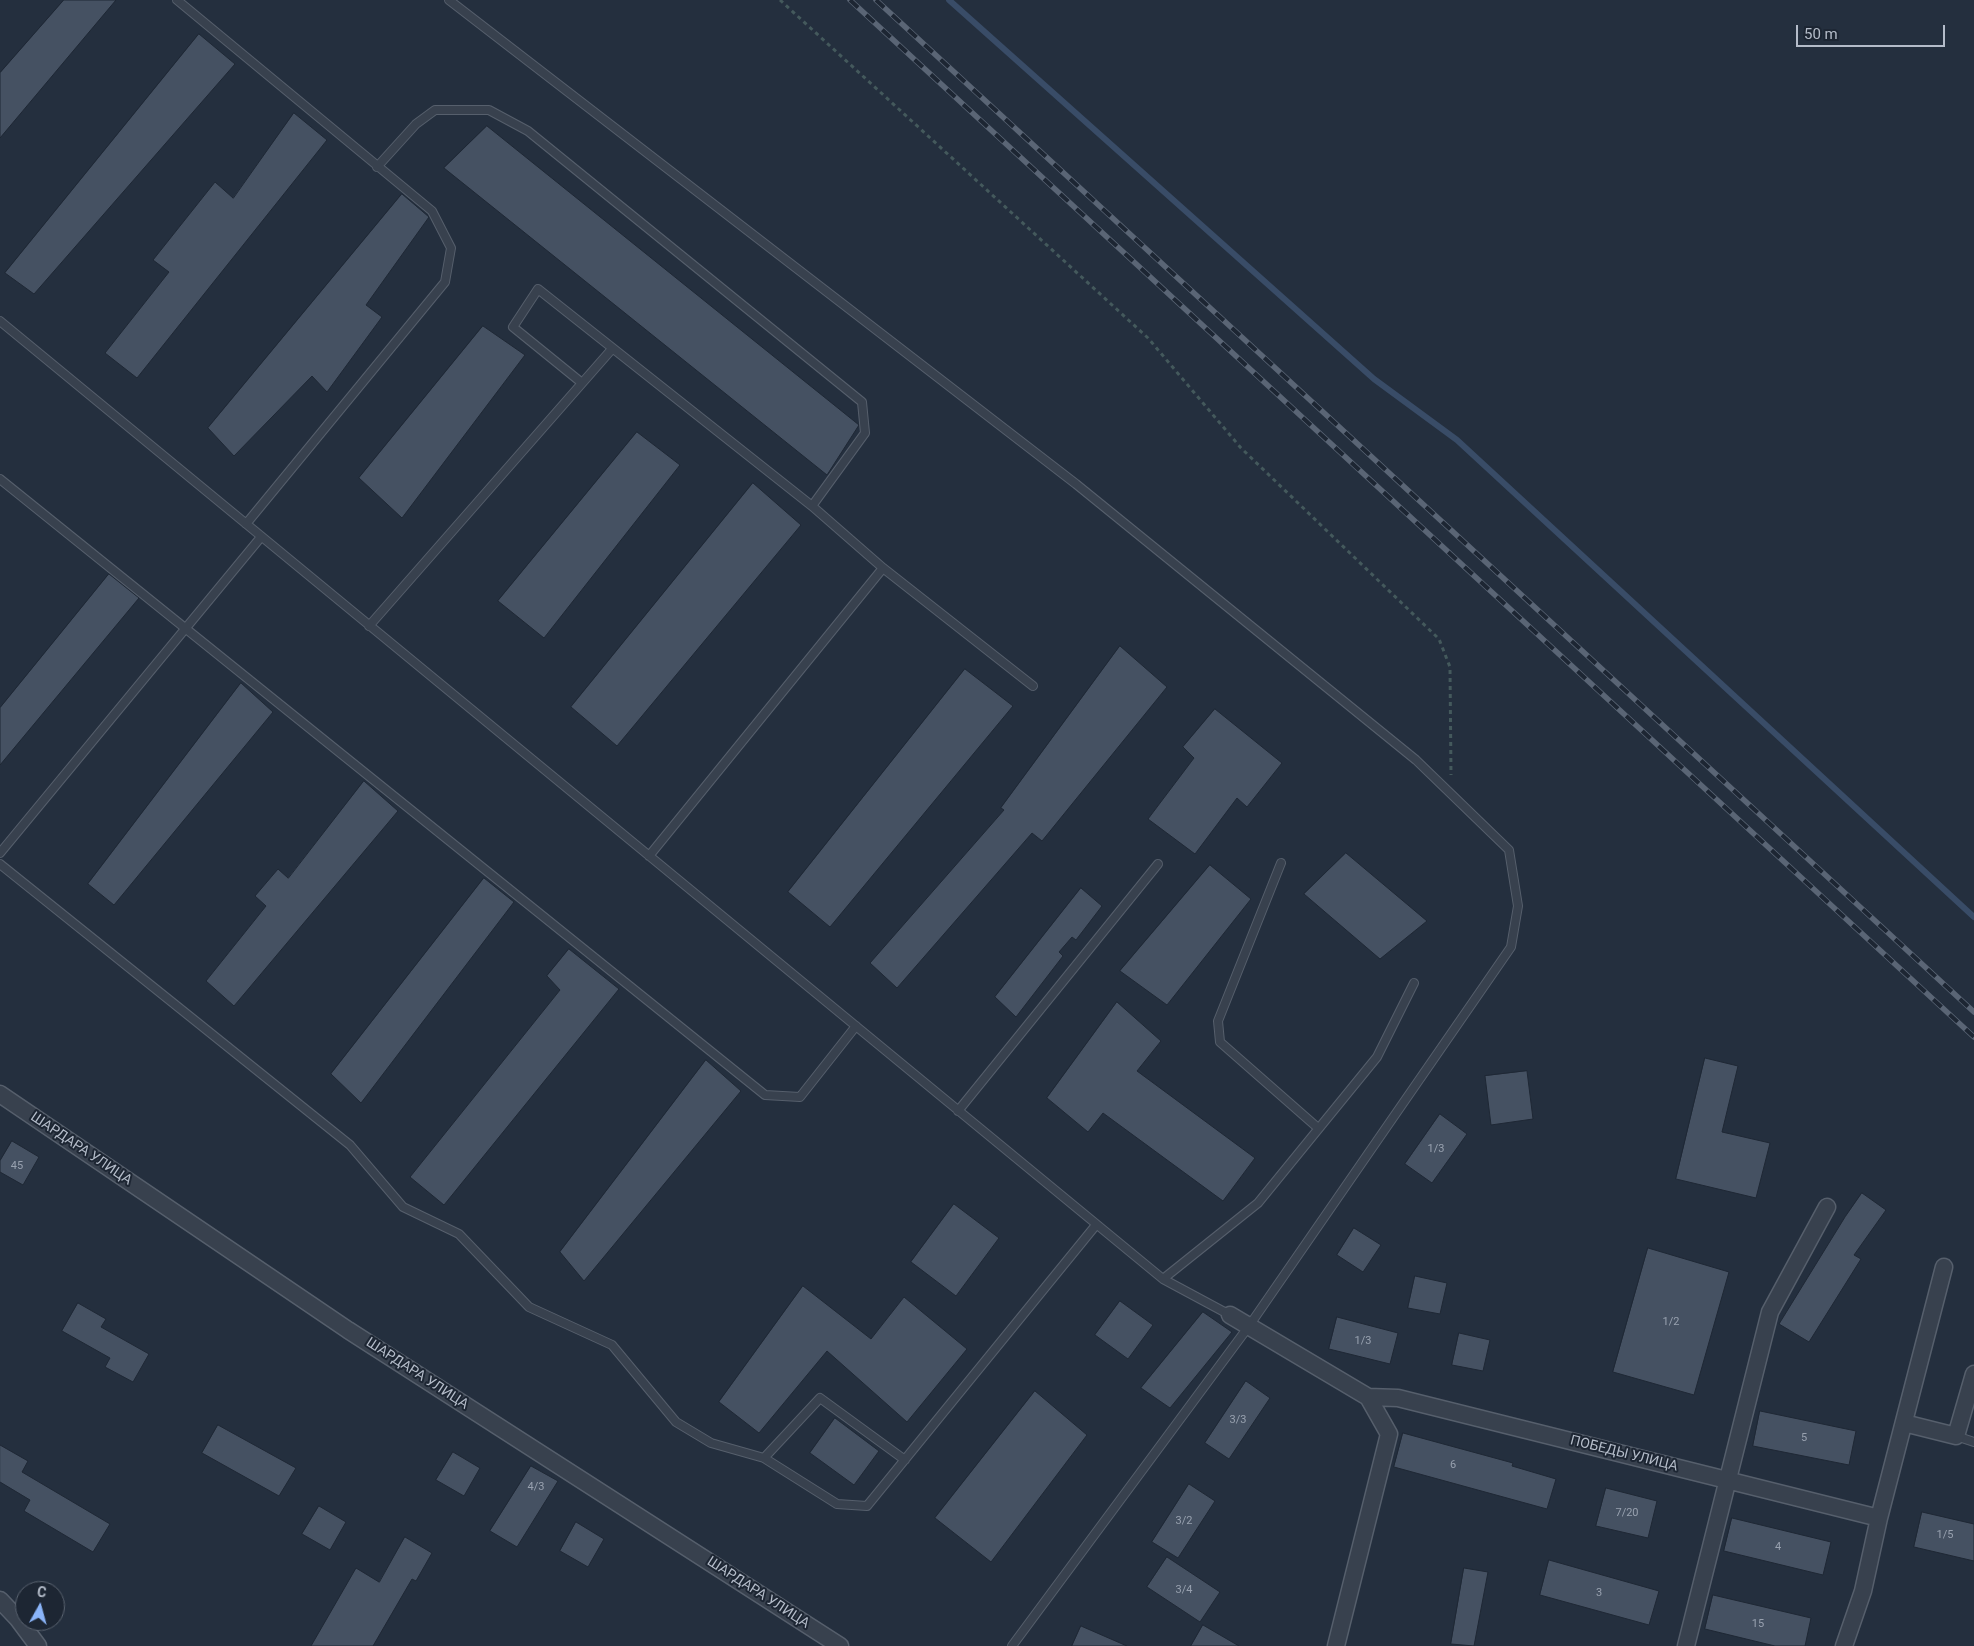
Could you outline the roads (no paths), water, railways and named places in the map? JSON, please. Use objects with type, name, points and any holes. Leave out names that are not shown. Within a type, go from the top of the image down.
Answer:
[{"type":"street","name":"ШАРДАРА УЛИЦА","points":[[0,1094],[348,1330],[840,1646]]},
{"type":"street","points":[[1686,1646],[1770,1312],[1827,1207]]},
{"type":"street","points":[[1844,1646],[1863,1591],[1879,1518],[1944,1267]]},
{"type":"street","points":[[1230,1315],[1368,1397],[1389,1434],[1336,1646]]},
{"type":"street","points":[[1904,1423],[1956,1436],[1974,1374]]},
{"type":"street","name":"ПОБЕДЫ УЛИЦА","points":[[1368,1397],[1398,1398],[1879,1518]]},
{"type":"street","points":[[0,1600],[18,1619],[38,1646]]},
{"type":"lane","points":[[177,0],[432,212],[451,248],[445,282],[246,524]]},
{"type":"lane","points":[[449,0],[1076,484],[1416,760],[1509,850],[1518,906],[1511,947],[1249,1326],[1012,1646]]},
{"type":"lane","points":[[377,167],[416,124],[436,110],[489,110],[528,131],[862,402],[865,433],[812,506]]},
{"type":"lane","points":[[582,384],[513,327],[538,289],[812,506],[883,568],[1033,686]]},
{"type":"lane","points":[[0,322],[1096,1225],[1163,1279],[1230,1315]]},
{"type":"lane","points":[[370,626],[612,348]]},
{"type":"lane","points":[[0,479],[765,1095],[800,1097],[856,1026]]},
{"type":"lane","points":[[0,853],[261,537]]},
{"type":"lane","points":[[649,856],[883,568]]},
{"type":"lane","points":[[0,864],[350,1145],[402,1207],[459,1234],[529,1307],[612,1345],[676,1422],[711,1443],[764,1458],[838,1504],[867,1506],[1096,1225]]},
{"type":"lane","points":[[958,1111],[1158,864]]},
{"type":"lane","points":[[1281,864],[1218,1021],[1220,1042],[1318,1128]]},
{"type":"lane","points":[[1163,1279],[1258,1203],[1377,1057],[1414,983]]},
{"type":"lane","points":[[764,1458],[820,1398],[904,1460]]},
{"type":"lane","points":[[1956,1436],[1974,1442]]},
{"type":"waterway","points":[[949,0],[1374,379],[1457,440],[1974,917]]},
{"type":"railway","points":[[850,0],[1974,1037]]},
{"type":"railway","points":[[876,0],[1974,1012]]}]
